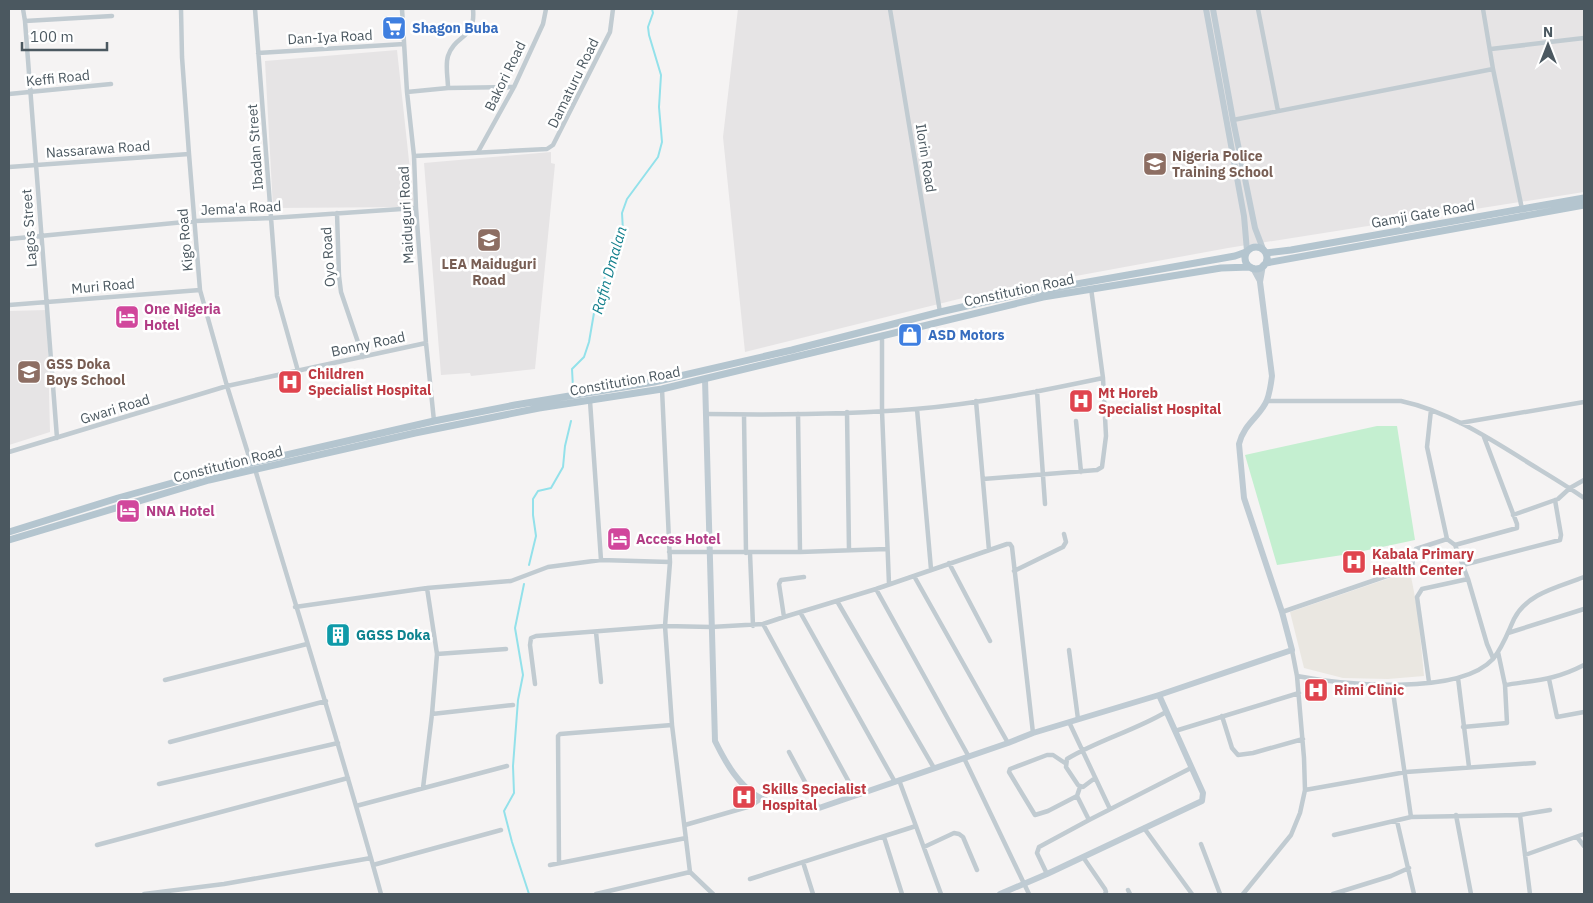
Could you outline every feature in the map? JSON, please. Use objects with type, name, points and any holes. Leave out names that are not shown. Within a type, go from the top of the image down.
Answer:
[{"type":"main road","points":[[1264,264],[1264,251],[1255,247],[1247,251],[1245,259],[1252,267],[1257,268],[1264,264],[1293,257],[1581,202]]},
{"type":"main road","name":"Gamji Gate Road","points":[[1264,251],[1291,250],[1522,209],[1581,202]]},
{"type":"main road","name":"Constitution Road","points":[[577,399],[590,401],[662,389],[705,379],[940,312],[1055,287],[1236,256],[1247,251]]},
{"type":"main road","name":"Constitution Road","points":[[9,540],[253,466],[434,421],[577,399],[882,335],[1016,302],[1091,288],[1221,268],[1252,267]]},
{"type":"main road","name":"Constitution Road","points":[[9,532],[153,488],[563,401]]},
{"type":"street","name":"Lagos Street","points":[[23,9],[37,164],[57,438]]},
{"type":"street","name":"Lagos Street","points":[[25,18],[27,9]]},
{"type":"street","name":"Kigo Road","points":[[181,9],[182,57],[200,290],[227,386],[326,701],[381,894]]},
{"type":"street","name":"Ibadan Street","points":[[255,9],[277,296],[298,371]]},
{"type":"street","name":"Maiduguri Road","points":[[402,9],[426,343],[434,421]]},
{"type":"street","points":[[448,88],[447,58],[451,48],[472,28],[473,9]]},
{"type":"street","name":"Bakori Road","points":[[478,152],[514,87],[543,24],[546,9]]},
{"type":"street","name":"Damaturu Road","points":[[414,156],[547,149],[553,145],[610,32],[613,9]]},
{"type":"street","name":"Ilorin Road","points":[[890,9],[940,312]]},
{"type":"street","points":[[1206,9],[1244,216],[1247,251]]},
{"type":"street","points":[[1213,9],[1255,228],[1264,251]]},
{"type":"street","points":[[1258,9],[1278,111]]},
{"type":"street","points":[[1483,9],[1493,69],[1522,209]]},
{"type":"street","points":[[25,18],[112,16]]},
{"type":"street","points":[[1491,49],[1584,38]]},
{"type":"street","name":"Dan-Iya Road","points":[[258,53],[404,44]]},
{"type":"street","points":[[1233,120],[1493,69]]},
{"type":"street","name":"Keffi Road","points":[[9,94],[110,84]]},
{"type":"street","points":[[407,92],[448,88],[514,87]]},
{"type":"street","name":"Nassarawa Road","points":[[9,167],[189,154]]},
{"type":"street","name":"Jema'a Road","points":[[9,239],[195,221],[416,208]]},
{"type":"street","name":"Oyo Road","points":[[336,213],[339,276],[342,292],[363,357]]},
{"type":"street","points":[[1243,894],[1291,835],[1300,813],[1305,790],[1299,693],[1292,650],[1282,612],[1244,498],[1241,436],[1267,401],[1272,376],[1260,282],[1264,264]]},
{"type":"street","points":[[1252,267],[1260,282]]},
{"type":"street","points":[[983,480],[1081,472],[1097,470],[1102,467],[1106,436],[1103,378],[1091,288]]},
{"type":"street","name":"Muri Road","points":[[9,305],[200,290]]},
{"type":"street","points":[[882,335],[882,411],[889,584]]},
{"type":"street","name":"Bonny Road","points":[[227,386],[426,343]]},
{"type":"street","points":[[706,414],[798,414],[917,409],[1037,391],[1103,378]]},
{"type":"street","points":[[705,379],[715,741],[726,765],[742,785],[761,800],[800,808],[819,808],[1008,744],[1033,733],[1159,695],[1292,650]]},
{"type":"street","name":"Gwari Road","points":[[9,452],[227,386]]},
{"type":"street","points":[[662,389],[670,562],[665,626],[672,725],[690,872],[713,894]]},
{"type":"street","points":[[1037,391],[1045,504]]},
{"type":"street","points":[[590,401],[601,560]]},
{"type":"street","points":[[976,401],[989,550]]},
{"type":"street","points":[[1267,401],[1401,401],[1431,410],[1484,436],[1584,498]]},
{"type":"street","points":[[1459,423],[1584,402]]},
{"type":"street","points":[[917,409],[932,569]]},
{"type":"street","points":[[1431,410],[1427,448],[1447,539],[1455,545],[1468,579],[1487,644],[1494,658]]},
{"type":"street","points":[[847,412],[849,550]]},
{"type":"street","points":[[798,414],[800,552]]},
{"type":"street","points":[[744,415],[748,553],[753,626]]},
{"type":"street","points":[[1076,421],[1081,472]]},
{"type":"street","points":[[1455,545],[1515,530],[1517,524],[1484,436]]},
{"type":"street","points":[[1513,515],[1558,499],[1570,488],[1584,480]]},
{"type":"street","points":[[1462,565],[1560,540],[1561,535],[1555,500]]},
{"type":"street","points":[[1014,571],[1063,547],[1066,542],[1064,534]]},
{"type":"street","points":[[1282,612],[1410,568],[1412,567],[1416,549],[1447,539]]},
{"type":"street","points":[[535,684],[530,645],[531,638],[536,636],[665,626],[711,627],[764,624],[1010,544],[1033,733]]},
{"type":"street","points":[[669,552],[748,553],[887,549]]},
{"type":"street","points":[[295,606],[427,588],[511,581],[548,568],[601,560],[670,562]]},
{"type":"street","points":[[949,563],[990,641]]},
{"type":"street","points":[[914,576],[1008,744]]},
{"type":"street","points":[[784,617],[779,584],[781,580],[804,577]]},
{"type":"street","points":[[1297,676],[1346,684],[1392,685],[1458,678],[1476,671],[1494,658],[1515,617],[1531,598],[1584,577]]},
{"type":"street","points":[[1429,682],[1417,597],[1422,590],[1468,579]]},
{"type":"street","points":[[423,788],[437,654],[427,588]]},
{"type":"street","points":[[876,589],[966,758],[1029,894]]},
{"type":"street","points":[[836,602],[934,768]]},
{"type":"street","points":[[1508,633],[1584,609]]},
{"type":"street","points":[[800,612],[897,781],[941,894]]},
{"type":"street","points":[[764,624],[856,795]]},
{"type":"street","points":[[596,632],[601,682]]},
{"type":"street","points":[[165,680],[308,644]]},
{"type":"street","points":[[437,654],[506,649]]},
{"type":"street","points":[[1069,650],[1078,719]]},
{"type":"street","points":[[1463,727],[1508,723],[1505,685],[1498,652]]},
{"type":"street","points":[[1505,685],[1549,679],[1569,673],[1584,665]]},
{"type":"street","points":[[1458,678],[1469,767]]},
{"type":"street","points":[[1549,679],[1557,717],[1584,712]]},
{"type":"street","points":[[1392,685],[1411,817]]},
{"type":"street","points":[[1175,731],[1299,693]]},
{"type":"street","points":[[1000,894],[1202,801],[1203,793],[1159,695]]},
{"type":"street","points":[[170,742],[326,701]]},
{"type":"street","points":[[432,714],[513,705]]},
{"type":"street","points":[[1080,787],[1066,767],[1067,759],[1082,750],[1166,712]]},
{"type":"street","points":[[1222,716],[1232,748],[1238,755],[1253,753],[1303,739]]},
{"type":"street","points":[[1069,722],[1110,810]]},
{"type":"street","points":[[559,863],[558,736],[560,734],[672,725]]},
{"type":"street","points":[[159,784],[338,743]]},
{"type":"street","points":[[789,752],[819,808]]},
{"type":"street","points":[[1066,763],[1053,755],[1047,755],[1009,772],[1035,815],[1048,811],[1077,796],[1080,787]]},
{"type":"street","points":[[1305,790],[1406,772],[1534,763]]},
{"type":"street","points":[[356,806],[506,766]]},
{"type":"street","points":[[1047,874],[1037,853],[1039,847],[1191,768]]},
{"type":"street","points":[[97,845],[348,778]]},
{"type":"street","points":[[1080,787],[1083,787],[1095,778]]},
{"type":"street","points":[[1077,796],[1089,820]]},
{"type":"street","points":[[685,825],[751,806],[761,800]]},
{"type":"street","points":[[1334,835],[1411,817],[1520,815],[1550,810]]},
{"type":"street","points":[[1456,815],[1471,894]]},
{"type":"street","points":[[1520,815],[1530,894]]},
{"type":"street","points":[[1397,821],[1414,894]]},
{"type":"street","points":[[750,879],[916,826]]},
{"type":"street","points":[[1144,828],[1192,894]]},
{"type":"street","points":[[373,865],[501,830]]},
{"type":"street","points":[[924,847],[954,833],[959,834],[963,837],[977,870]]},
{"type":"street","points":[[1525,855],[1584,834]]},
{"type":"street","points":[[884,837],[902,894]]},
{"type":"street","points":[[1577,837],[1584,846]]},
{"type":"street","points":[[550,865],[686,838]]},
{"type":"street","points":[[1201,844],[1220,894]]},
{"type":"street","points":[[1083,857],[1105,889],[1105,894]]},
{"type":"street","points":[[144,894],[224,884],[371,858]]},
{"type":"street","points":[[803,862],[812,894]]},
{"type":"street","points":[[1332,894],[1391,876],[1409,868]]},
{"type":"street","points":[[596,894],[690,872]]},
{"type":"shaded area","name":"Nigeria Police Training School","points":[[738,9],[1584,9],[1584,192],[1228,248],[983,293],[745,352],[723,137]]},
{"type":"shaded area","points":[[397,50],[414,207],[273,208],[265,61]]},
{"type":"shaded area","name":"LEA Maiduguri Road","points":[[551,152],[551,163],[555,164],[535,369],[471,376],[470,373],[441,375],[424,163]]},
{"type":"shaded area","name":"GSS Doka Boys School","points":[[47,310],[50,432],[9,445],[9,311]]},
{"type":"shaded area","points":[[1410,571],[1418,613],[1424,676],[1388,679],[1343,678],[1304,668],[1290,612]]},
{"type":"green space","points":[[1377,426],[1397,426],[1415,540],[1349,554],[1277,565],[1245,455]]},
{"type":"waterway","name":"Rafin Dmalan","points":[[573,388],[572,369],[584,357],[589,342],[594,313],[607,270],[620,243],[623,231],[622,213],[627,199],[658,157],[662,142],[659,107],[661,75],[648,27],[653,13],[652,9]]},
{"type":"waterway","points":[[529,565],[536,536],[533,499],[538,491],[551,488],[563,467],[565,446],[571,421]]},
{"type":"waterway","points":[[524,584],[515,628],[523,675],[518,700],[513,766],[514,793],[504,811],[529,894]]},
{"type":"place","name":"Shagon Buba","points":[[394,28]]},
{"type":"place","name":"Nigeria Police Training School","points":[[1155,164]]},
{"type":"place","name":"LEA Maiduguri Road","points":[[489,240]]},
{"type":"place","name":"One Nigeria Hotel","points":[[127,317]]},
{"type":"place","name":"ASD Motors","points":[[910,335]]},
{"type":"place","name":"GSS Doka Boys School","points":[[29,372]]},
{"type":"place","name":"Children Specialist Hospital","points":[[290,382]]},
{"type":"place","name":"Mt Horeb Specialist Hospital","points":[[1081,401]]},
{"type":"place","name":"NNA Hotel","points":[[128,511]]},
{"type":"place","name":"Access Hotel","points":[[619,539]]},
{"type":"place","name":"Kabala Primary Health Center","points":[[1354,562]]},
{"type":"place","name":"GGSS Doka","points":[[338,635]]},
{"type":"place","name":"Rimi Clinic","points":[[1316,690]]},
{"type":"place","name":"Skills Specialist Hospital","points":[[744,797]]}]
